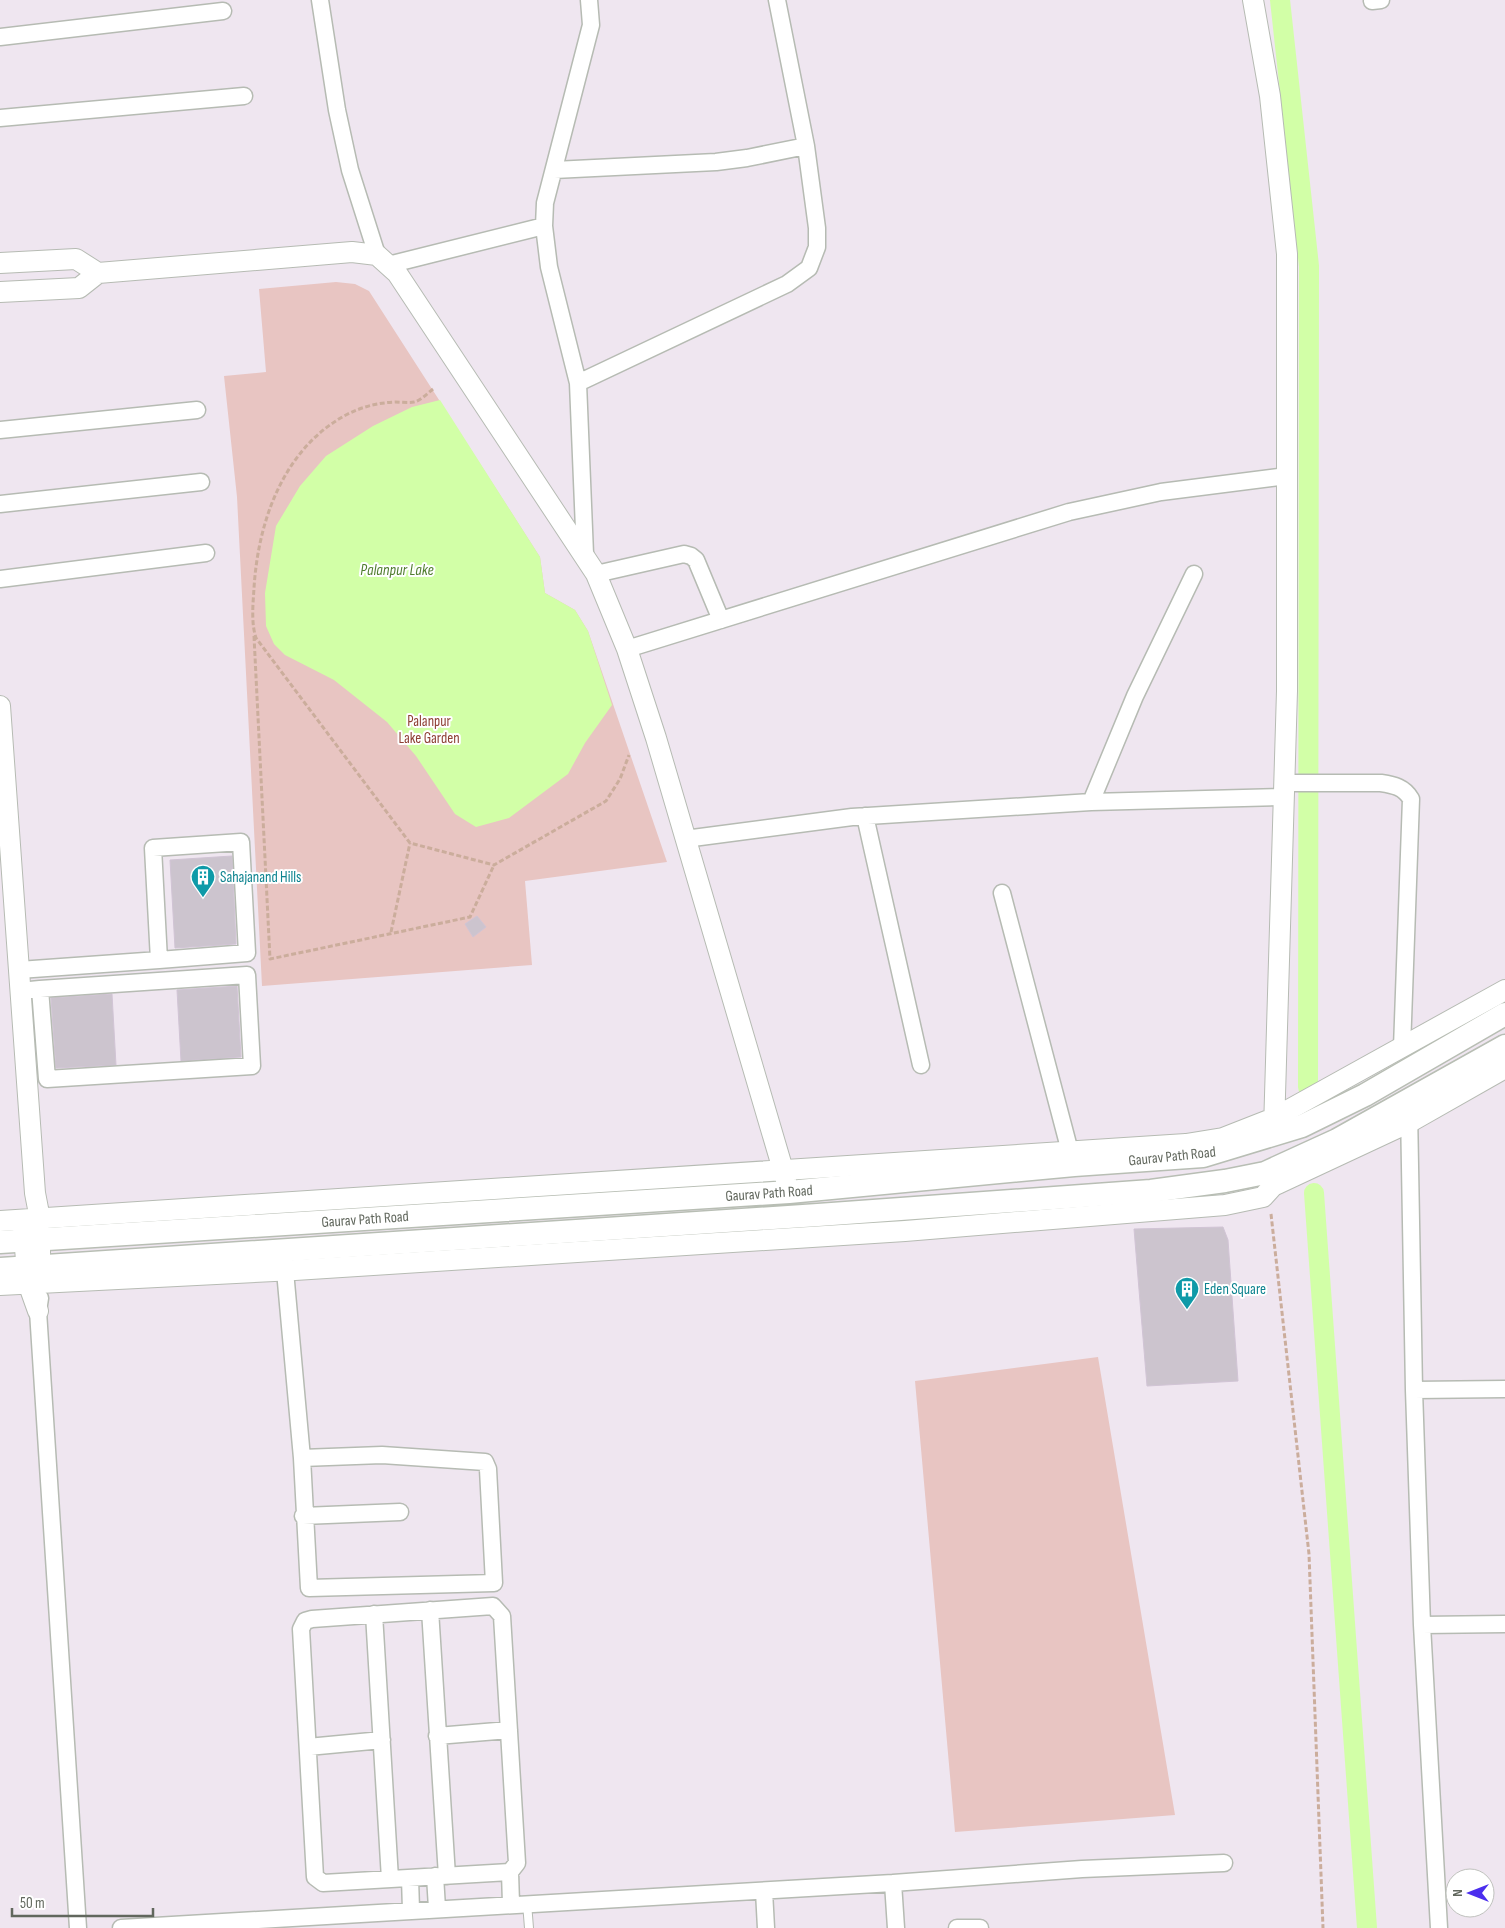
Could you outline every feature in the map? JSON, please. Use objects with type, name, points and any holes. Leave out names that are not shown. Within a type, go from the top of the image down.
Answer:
[{"type":"main road","name":"Gaurav Path Road","points":[[0,1242],[32,1230],[789,1192],[1072,1159],[1203,1156],[1274,1127],[1302,1126],[1365,1095],[1505,1014]]},
{"type":"main road","name":"Gaurav Path Road","points":[[0,1269],[34,1275],[284,1260],[797,1217],[1151,1191],[1224,1181],[1271,1183],[1310,1152],[1409,1111],[1505,1046]]},
{"type":"main road","points":[[1327,1114],[1337,1140]]},
{"type":"main road","points":[[1302,1126],[1310,1152]]},
{"type":"street","points":[[320,0],[337,110],[350,170],[382,260]]},
{"type":"street","points":[[585,554],[578,383],[549,268],[544,226],[545,203],[591,25],[589,0]]},
{"type":"street","points":[[578,383],[787,284],[809,268],[817,247],[817,228],[806,146],[777,0]]},
{"type":"street","points":[[1253,0],[1270,96],[1287,254],[1288,787],[1274,1127]]},
{"type":"street","points":[[0,37],[223,11]]},
{"type":"street","points":[[0,118],[244,96]]},
{"type":"street","points":[[554,170],[716,162],[806,146]]},
{"type":"street","points":[[382,260],[544,226]]},
{"type":"street","points":[[0,271],[0,291],[78,288],[98,273],[352,252],[382,260],[397,273],[585,554],[596,574],[627,649],[797,1217]]},
{"type":"street","points":[[0,263],[76,259],[98,273]]},
{"type":"street","points":[[0,430],[198,410]]},
{"type":"street","points":[[627,649],[1069,512],[1161,492],[1287,476]]},
{"type":"street","points":[[0,504],[201,482]]},
{"type":"street","points":[[0,579],[206,552]]},
{"type":"street","points":[[596,574],[684,554],[691,556],[696,560],[721,620]]},
{"type":"street","points":[[1091,802],[1135,696],[1194,574]]},
{"type":"street","points":[[0,706],[2,769],[36,1193],[32,1230],[34,1275],[38,1311],[78,1928]]},
{"type":"street","points":[[685,839],[865,816],[1091,802],[1326,783],[1381,782],[1396,786],[1407,792],[1411,799],[1402,1048]]},
{"type":"street","points":[[865,816],[921,1065]]},
{"type":"street","points":[[19,970],[159,960],[247,953],[241,842],[154,848],[159,960]]},
{"type":"street","points":[[0,1221],[32,1230],[783,1170],[1072,1159],[1002,893]]},
{"type":"street","points":[[20,991],[40,989],[247,975],[252,1066],[47,1079],[40,989]]},
{"type":"street","points":[[1274,1127],[1402,1048],[1505,990]]},
{"type":"street","points":[[302,1458],[382,1455],[485,1462],[488,1469],[494,1583],[309,1588],[303,1516],[302,1458],[284,1260],[915,1230],[1224,1205],[1251,1201],[1271,1183],[1409,1111],[1505,1068]]},
{"type":"street","points":[[1409,1111],[1414,1390],[1422,1625],[1439,1928]]},
{"type":"street","points":[[0,1285],[34,1275]]},
{"type":"street","points":[[1414,1390],[1505,1389]]},
{"type":"street","points":[[303,1516],[400,1512]]},
{"type":"street","points":[[510,1872],[323,1883],[315,1877],[301,1629],[306,1621],[374,1614],[493,1606],[498,1610],[502,1616],[517,1863],[510,1872],[511,1904]]},
{"type":"street","points":[[430,1610],[438,1736],[441,1876],[437,1908]]},
{"type":"street","points":[[374,1614],[390,1879]]},
{"type":"street","points":[[1422,1625],[1505,1624]]},
{"type":"street","points":[[438,1736],[509,1730]]},
{"type":"street","points":[[308,1747],[382,1740]]},
{"type":"street","points":[[120,1928],[437,1908],[893,1883],[1082,1869],[1224,1863]]},
{"type":"street","points":[[410,1878],[411,1910]]},
{"type":"street","points":[[893,1883],[896,1928]]},
{"type":"street","points":[[764,1890],[766,1928]]},
{"type":"street","points":[[957,1928],[980,1928]]},
{"type":"lane","points":[[527,1903],[529,1928]]},
{"type":"path","points":[[433,389],[416,402],[371,404],[344,416],[316,434],[297,455],[273,500],[264,524],[255,578],[254,631],[270,959],[391,932],[470,917],[494,865],[606,801],[620,779],[629,755]]},
{"type":"path","points":[[254,631],[256,638],[410,843],[494,865]]},
{"type":"path","points":[[391,932],[410,843]]},
{"type":"path","points":[[1271,1183],[1309,1554],[1323,1928]]},
{"type":"green space","name":"Palanpur Lake Garden","points":[[336,282],[355,284],[369,291],[540,557],[545,593],[575,610],[588,631],[667,862],[525,881],[532,965],[262,986],[237,497],[224,376],[266,372],[259,289]]},
{"type":"green space","points":[[1098,1357],[1175,1815],[955,1832],[915,1381]]},
{"type":"water","name":"Palanpur Lake","points":[[440,400],[540,557],[545,593],[575,610],[588,631],[612,705],[585,743],[568,774],[509,818],[476,827],[455,814],[416,756],[387,722],[334,680],[285,655],[274,644],[266,626],[265,593],[276,526],[300,486],[326,456],[373,426],[412,407]]},
{"type":"building","name":"Sahajanand Hills","points":[[232,856],[236,944],[175,948],[170,860]]},
{"type":"building","points":[[477,916],[486,927],[473,937],[465,924]]},
{"type":"building","points":[[237,986],[241,1057],[181,1061],[177,990]]},
{"type":"building","points":[[112,994],[116,1065],[56,1068],[51,998]]},
{"type":"building","name":"Eden Square","points":[[1223,1227],[1228,1240],[1238,1381],[1147,1386],[1134,1229]]},
{"type":"waterway","points":[[1280,0],[1309,266],[1308,1087]]},
{"type":"waterway","points":[[1314,1193],[1367,1928]]},
{"type":"place","name":"Sahajanand Hills","points":[[203,898]]},
{"type":"place","name":"Eden Square","points":[[1187,1310]]}]
